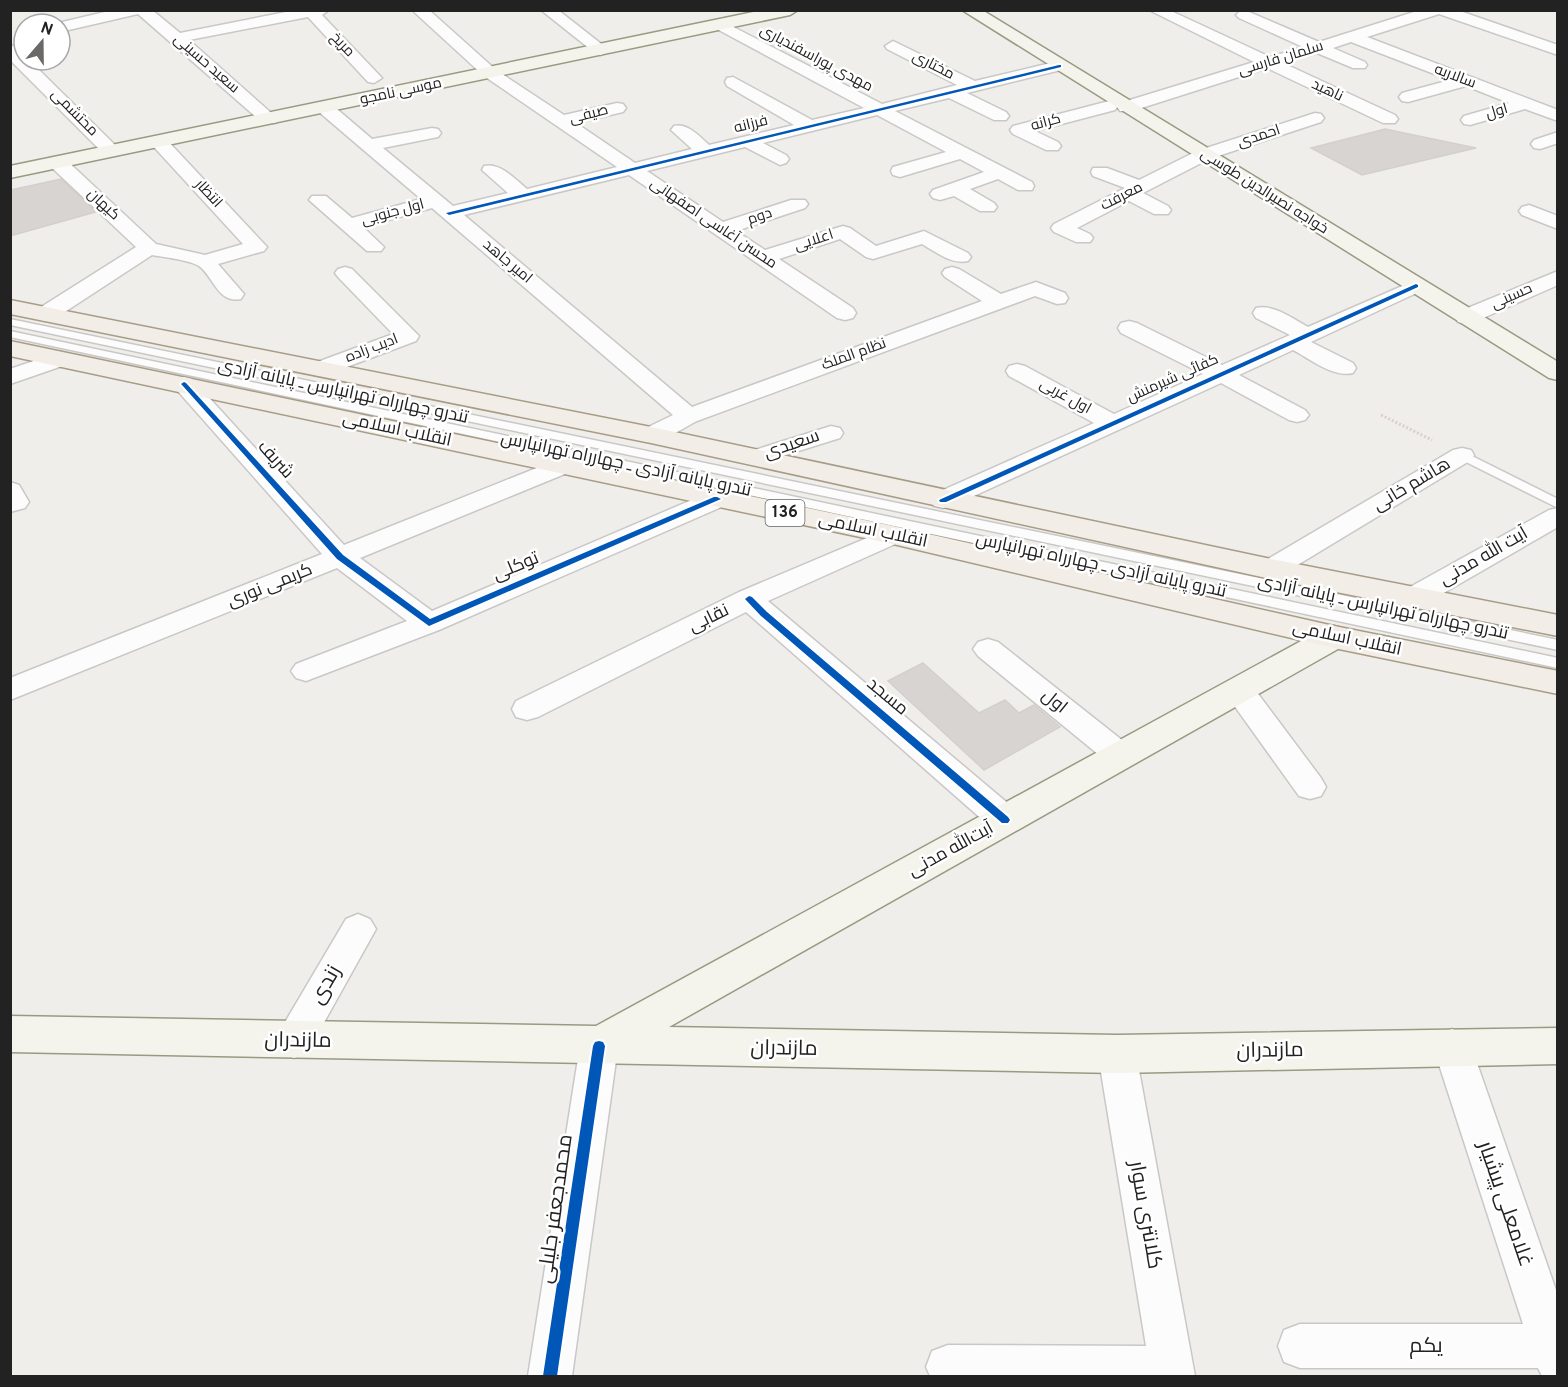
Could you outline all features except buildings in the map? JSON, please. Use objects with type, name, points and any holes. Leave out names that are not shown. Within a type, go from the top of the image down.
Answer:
[{"type":"main road","name":"موسی نامجو","points":[[10,172],[601,50],[720,20],[790,10]]},
{"type":"main road","name":"خواجه نصیرالدین طوسی","points":[[970,10],[1117,106],[1203,155],[1557,373]]},
{"type":"main road","points":[[10,307],[651,435],[943,500],[1412,599],[1557,626]]},
{"type":"main road","name":"انقلاب اسلامی","points":[[10,348],[893,535],[1334,637],[1557,683]]},
{"type":"main road","name":"آیت‌الله مدنی","points":[[599,1046],[1334,637]]},
{"type":"main road","name":"مازندران","points":[[10,1034],[294,1041],[1118,1054],[1557,1046]]},
{"type":"street","points":[[72,24],[135,10]]},
{"type":"street","name":"سعید حسینی","points":[[142,10],[269,119]]},
{"type":"street","name":"محسن آغاسی اصفهانی","points":[[419,10],[490,73],[845,313]]},
{"type":"street","points":[[548,10],[601,50]]},
{"type":"street","name":"ناهید","points":[[1156,10],[1389,119]]},
{"type":"street","points":[[1381,10],[1406,20]]},
{"type":"street","points":[[1439,10],[1557,51]]},
{"type":"street","name":"سلمان فارسی","points":[[1117,106],[1439,10]]},
{"type":"street","points":[[177,38],[314,11]]},
{"type":"street","name":"مریخ","points":[[314,11],[374,78]]},
{"type":"street","points":[[1244,15],[1359,65]]},
{"type":"street","name":"مهدی پوراسفندیاری","points":[[720,20],[879,109],[1025,186]]},
{"type":"street","name":"سالاریه","points":[[1353,37],[1557,116]]},
{"type":"street","name":"مختاری","points":[[893,46],[973,87]]},
{"type":"street","name":"فرزانه","points":[[443,207],[524,195],[1059,66]]},
{"type":"street","name":"محتشمی","points":[[41,72],[111,151]]},
{"type":"street","points":[[1408,97],[1467,81]]},
{"type":"street","points":[[734,82],[809,126]]},
{"type":"street","points":[[951,92],[999,116]]},
{"type":"street","name":"اول","points":[[1470,120],[1525,104]]},
{"type":"street","name":"کرانه","points":[[1052,146],[1020,130],[1117,106]]},
{"type":"street","name":"امیر جاهد","points":[[325,108],[689,416]]},
{"type":"street","name":"صیفی","points":[[562,121],[617,108]]},
{"type":"street","name":"احمدی","points":[[1203,155],[1315,118]]},
{"type":"street","points":[[680,130],[706,151]]},
{"type":"street","points":[[369,145],[432,133]]},
{"type":"street","points":[[1540,144],[1557,137]]},
{"type":"street","points":[[747,141],[780,159]]},
{"type":"street","name":"انتظار","points":[[159,142],[257,247],[205,261]]},
{"type":"street","points":[[900,171],[962,153]]},
{"type":"street","name":"معرفت","points":[[1083,238],[1061,228],[1203,155]]},
{"type":"street","name":"کیهان","points":[[57,162],[148,248]]},
{"type":"street","points":[[491,170],[524,195]]},
{"type":"street","points":[[987,207],[948,191],[1000,172]]},
{"type":"street","points":[[1100,172],[1134,190],[1161,210]]},
{"type":"street","name":"اول جنوبی","points":[[319,200],[374,247]]},
{"type":"street","name":"دوم","points":[[721,229],[798,204]]},
{"type":"street","name":"اول جنوبی","points":[[350,225],[443,207]]},
{"type":"street","points":[[1529,211],[1557,223]]},
{"type":"street","name":"اعلایی","points":[[763,258],[843,232],[873,253],[924,237],[999,302]]},
{"type":"street","points":[[46,314],[148,248],[205,261],[233,294]]},
{"type":"street","name":"ادیب زاده","points":[[320,369],[408,336],[345,273]]},
{"type":"street","name":"حسینی","points":[[1466,317],[1557,277]]},
{"type":"street","name":"کفائی شیرمنش","points":[[943,500],[1416,286]]},
{"type":"street","name":"نظام الملک","points":[[651,435],[689,416],[1036,288],[1057,298]]},
{"type":"street","points":[[1264,313],[1345,368]]},
{"type":"street","points":[[1129,328],[1297,415]]},
{"type":"street","points":[[10,377],[60,359]]},
{"type":"street","name":"اول غربی","points":[[1017,371],[1113,423]]},
{"type":"street","name":"شریف","points":[[184,384],[340,557]]},
{"type":"street","name":"سعیدی","points":[[754,458],[831,433]]},
{"type":"street","name":"هاشم خانی","points":[[1271,569],[1462,455]]},
{"type":"street","name":"کریمی نوری","points":[[10,690],[563,466]]},
{"type":"street","points":[[10,490],[16,502],[10,504]]},
{"type":"street","name":"توکلی","points":[[306,671],[429,623],[717,499]]},
{"type":"street","name":"آیت الله مدنی","points":[[1412,599],[1557,516]]},
{"type":"street","name":"نقابی","points":[[527,709],[749,599],[893,535]]},
{"type":"street","points":[[340,557],[429,623]]},
{"type":"street","name":"مسجد","points":[[749,599],[1005,820]]},
{"type":"street","name":"اول","points":[[988,649],[1121,756]]},
{"type":"street","points":[[1239,690],[1310,787]]},
{"type":"street","name":"زندی","points":[[294,1041],[358,928]]},
{"type":"street","name":"محمدجعفر جلیلی","points":[[550,1377],[599,1046]]},
{"type":"street","name":"غلامعلی پیشیار","points":[[1452,1047],[1546,1292],[1555,1354]]},
{"type":"street","name":"کلانتری سوار","points":[[1118,1054],[1173,1372]]},
{"type":"street","name":"یکم","points":[[1300,1346],[1555,1354]]},
{"type":"street","points":[[948,1367],[1173,1372]]},
{"type":"lane","name":"تندرو چهارراه تهرانپارس ـ پایانه آزادی","points":[[10,322],[1557,645]]},
{"type":"lane","name":"تندرو پایانه آزادی ـ چهارراه تهرانپارس","points":[[10,334],[1557,663]]},
{"type":"lane","name":"هاشم خانی","points":[[1462,455],[1557,504]]},
{"type":"path","points":[[1381,415],[1462,455]]},
{"type":"cycle path","points":[[449,213],[1059,66]]},
{"type":"cycle path","points":[[943,500],[1416,286]]},
{"type":"cycle path","points":[[184,384],[340,557],[429,623],[717,499]]},
{"type":"cycle path","points":[[749,599],[1005,820]]},
{"type":"cycle path","points":[[550,1376],[599,1046]]}]
